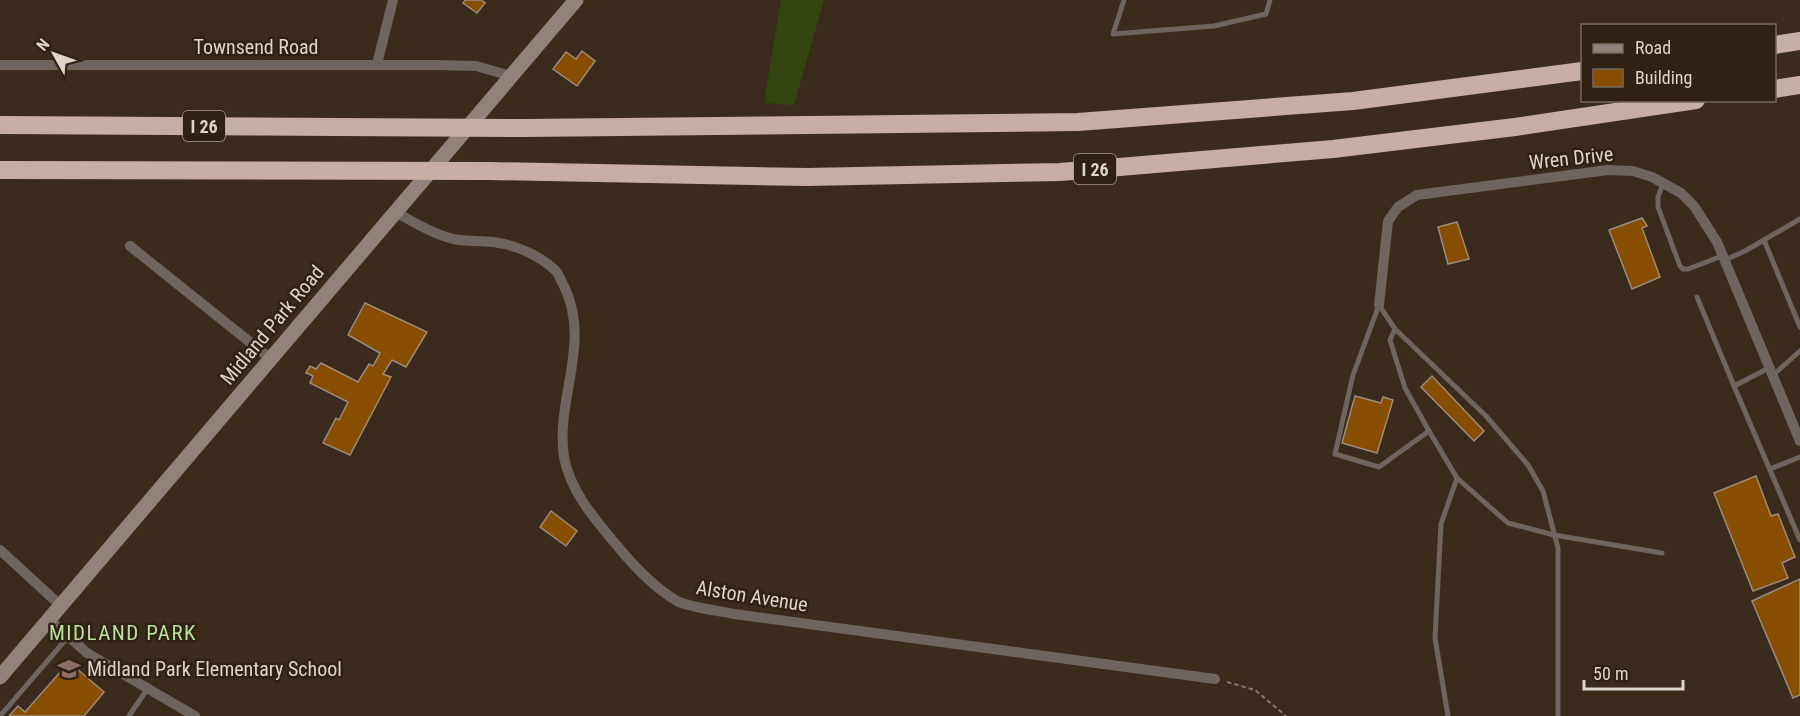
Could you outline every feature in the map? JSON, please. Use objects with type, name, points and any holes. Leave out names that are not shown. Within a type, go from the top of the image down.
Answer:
[{"type":"highway","points":[[1776,45],[1800,41]]},
{"type":"highway","name":"I 26","points":[[0,126],[526,128],[1078,122],[1353,101],[1581,71]]},
{"type":"highway","points":[[1776,89],[1800,85]]},
{"type":"highway","name":"I 26","points":[[0,170],[489,171],[807,177],[1060,172],[1333,149],[1515,127],[1683,102]]},
{"type":"street","points":[[377,64],[393,0]]},
{"type":"street","name":"Midland Park Road","points":[[0,677],[576,0]]},
{"type":"street","name":"Townsend Road","points":[[0,65],[476,66],[511,76]]},
{"type":"street","name":"Wren Drive","points":[[1379,306],[1388,221],[1398,207],[1417,195],[1608,170],[1633,171],[1663,183],[1680,193],[1695,206],[1723,258],[1800,441]]},
{"type":"street","name":"Alston Avenue","points":[[396,212],[423,228],[453,239],[500,243],[528,251],[556,272],[569,296],[573,323],[575,356],[564,421],[564,457],[574,487],[623,554],[653,583],[678,602],[734,614],[1215,679]]},
{"type":"street","points":[[130,246],[271,359]]},
{"type":"street","points":[[0,550],[61,606]]},
{"type":"street","points":[[49,619],[87,653],[195,716]]},
{"type":"lane","points":[[1124,0],[1113,34],[1214,27],[1266,14],[1270,0]]},
{"type":"lane","points":[[1663,183],[1658,196],[1658,207],[1683,269],[1723,258],[1764,240],[1800,219]]},
{"type":"lane","points":[[1764,240],[1800,327]]},
{"type":"lane","points":[[1697,297],[1800,540]]},
{"type":"lane","points":[[1379,306],[1395,329],[1486,416],[1528,465],[1544,491],[1558,548],[1558,716]]},
{"type":"lane","points":[[1379,306],[1353,375],[1335,454],[1379,467],[1428,431]]},
{"type":"lane","points":[[1395,329],[1390,340],[1406,388],[1428,431],[1457,478],[1508,523],[1554,535],[1662,553]]},
{"type":"lane","points":[[1734,386],[1772,371],[1800,351]]},
{"type":"lane","points":[[1770,470],[1800,457]]},
{"type":"lane","points":[[1448,716],[1436,627],[1441,524],[1457,478]]},
{"type":"lane","points":[[0,716],[68,637]]},
{"type":"lane","points":[[129,716],[148,688]]},
{"type":"path","points":[[1215,679],[1255,690],[1286,716]]},
{"type":"green space","points":[[781,0],[824,0],[794,105],[764,103]]},
{"type":"building","points":[[465,0],[481,0],[485,3],[477,13],[463,3]]},
{"type":"building","points":[[582,51],[595,61],[577,86],[553,69],[566,52],[576,59]]},
{"type":"building","points":[[1642,218],[1647,226],[1642,228],[1660,277],[1632,289],[1609,230]]},
{"type":"building","points":[[1457,222],[1469,259],[1448,264],[1438,227]]},
{"type":"building","points":[[365,303],[427,332],[406,367],[392,360],[383,374],[391,377],[350,455],[323,443],[336,418],[339,420],[348,402],[310,383],[313,376],[306,373],[310,366],[316,369],[321,363],[358,382],[369,364],[373,366],[380,353],[348,335]]},
{"type":"building","points":[[1432,376],[1484,431],[1474,441],[1421,387]]},
{"type":"building","points":[[1355,396],[1381,403],[1383,397],[1393,400],[1377,453],[1342,443]]},
{"type":"building","points":[[1756,476],[1771,516],[1778,514],[1795,557],[1782,563],[1788,578],[1753,591],[1714,493]]},
{"type":"building","points":[[551,511],[577,531],[566,546],[540,527]]},
{"type":"building","points":[[1800,579],[1800,695],[1793,698],[1752,601]]},
{"type":"building","points":[[69,662],[104,692],[84,716],[9,716],[18,706],[25,712]]},
{"type":"place","name":"Midland Park Elementary School","points":[[69,669]]},
{"type":"district","name":"MIDLAND PARK","points":[[123,633]]}]
